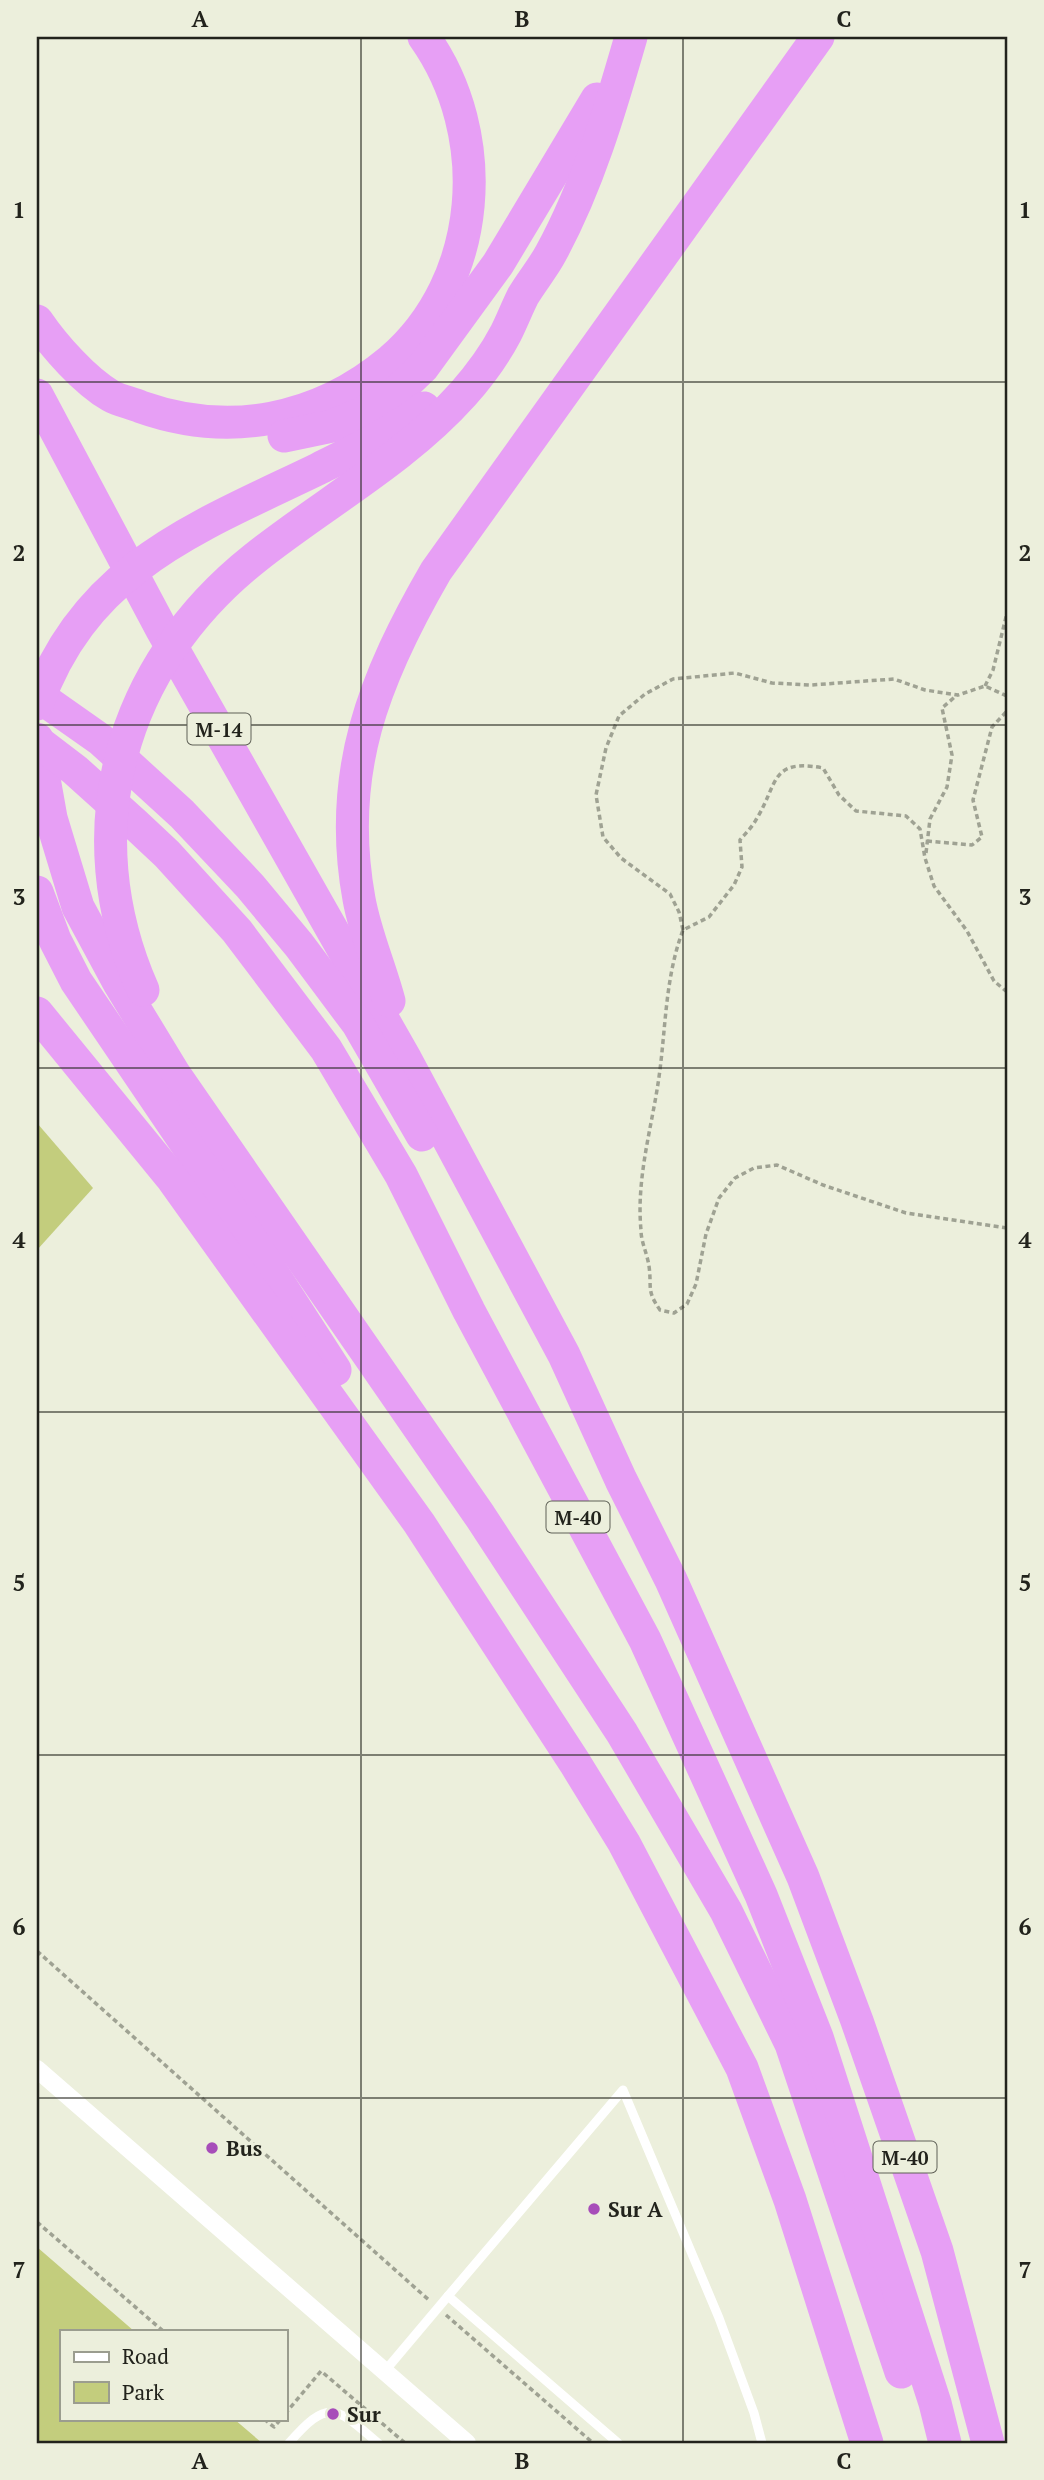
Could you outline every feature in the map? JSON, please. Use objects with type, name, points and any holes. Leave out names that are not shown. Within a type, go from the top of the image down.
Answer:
[{"type":"highway","points":[[111,396],[186,420],[252,421],[288,415],[321,404],[362,382],[392,359],[416,333],[451,276],[470,204],[468,146],[463,120],[442,65],[424,37]]},
{"type":"highway","points":[[37,321],[72,365],[111,396],[167,423],[204,433],[253,439],[332,426],[363,413],[398,391],[423,367],[498,264],[589,117],[629,37]]},
{"type":"highway","points":[[37,704],[66,645],[104,596],[166,545],[339,458],[416,414],[451,386],[483,353],[551,253],[572,210],[590,165],[629,37]]},
{"type":"highway","points":[[621,1480],[564,1355],[406,1060],[360,902],[351,833],[352,800],[366,723],[377,686],[406,624],[436,571],[817,37]]},
{"type":"highway","points":[[300,1258],[144,992],[125,945],[110,870],[112,807],[122,753],[140,703],[164,655],[196,614],[254,559],[383,466],[434,423],[463,394],[482,369],[505,335],[523,296]]},
{"type":"highway","name":"M-14","points":[[37,394],[161,628],[406,1060]]},
{"type":"highway","name":"M-40","points":[[37,695],[100,740],[191,823],[250,886],[299,945],[358,1024],[479,1234],[548,1365],[621,1480],[671,1580],[803,1877],[857,2021],[937,2250],[988,2443]]},
{"type":"highway","points":[[37,740],[51,818],[78,907],[119,983],[175,1075],[480,1516],[615,1722],[726,1911],[790,2044],[908,2392],[922,2443]]},
{"type":"highway","name":"M-40","points":[[37,740],[135,824],[237,931],[326,1049],[401,1175],[469,1311],[645,1640],[761,1895],[817,2037],[935,2403],[945,2443]]},
{"type":"highway","points":[[37,892],[55,940],[76,981],[248,1235],[386,1449],[419,1523]]},
{"type":"highway","points":[[37,1013],[164,1167],[419,1523],[624,1843],[742,2067],[790,2200],[867,2443]]},
{"type":"street","points":[[37,2069],[467,2443]]},
{"type":"lane","points":[[384,2372],[623,2090],[724,2329],[762,2443]]},
{"type":"lane","points":[[448,2296],[615,2442]]},
{"type":"lane","points":[[289,2443],[306,2424],[323,2412],[342,2413],[378,2443]]},
{"type":"path","points":[[985,686],[993,670],[1007,613]]},
{"type":"path","points":[[958,695],[925,690],[894,679],[811,685],[772,683],[734,673],[673,679],[645,694],[619,716],[606,748],[596,795],[603,837],[621,858],[670,894],[679,912],[683,930],[675,953],[664,1010],[659,1075],[640,1193],[640,1232],[649,1266],[650,1295],[660,1310],[674,1313],[687,1304],[696,1284],[706,1234],[719,1198],[735,1178],[754,1168],[777,1165],[823,1185],[906,1213],[1007,1228]]},
{"type":"path","points":[[925,858],[930,819],[947,787],[951,755],[942,708],[958,695],[985,686],[1007,696]]},
{"type":"path","points":[[927,841],[972,845],[982,837],[973,800],[992,727],[1007,711]]},
{"type":"path","points":[[683,930],[709,917],[720,904],[741,867],[740,840],[758,817],[770,787],[780,774],[802,764],[823,768],[839,795],[856,811],[906,816],[920,829],[934,886],[967,931],[994,981],[1007,992]]},
{"type":"path","points":[[37,1951],[593,2443]]},
{"type":"path","points":[[37,2222],[162,2330]]},
{"type":"path","points":[[265,2420],[274,2427],[280,2420]]},
{"type":"green space","points":[[37,1123],[93,1188],[37,1250]]},
{"type":"green space","points":[[37,2247],[133,2330],[60,2330],[60,2420],[235,2420],[262,2443],[37,2443]]},
{"type":"place","name":"Bus","points":[[212,2148]]},
{"type":"place","name":"Sur A","points":[[594,2209]]},
{"type":"place","name":"Sur","points":[[333,2414]]}]
